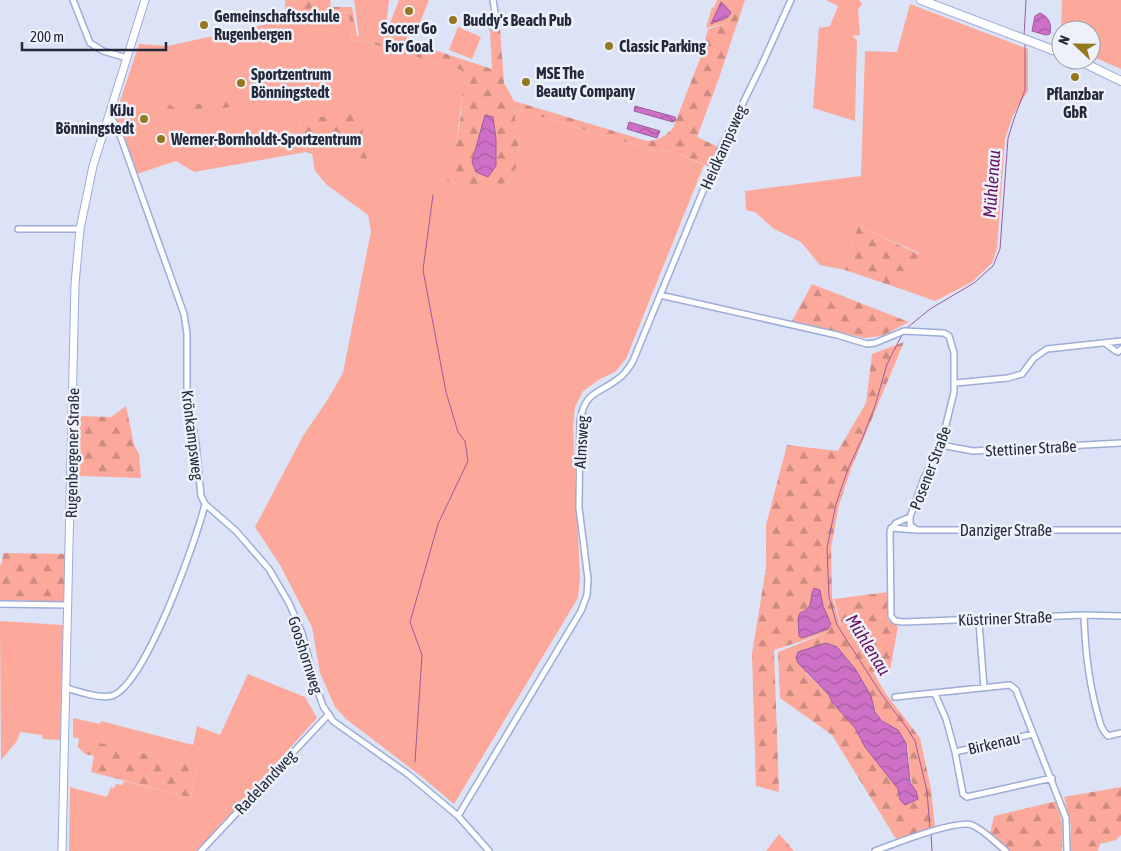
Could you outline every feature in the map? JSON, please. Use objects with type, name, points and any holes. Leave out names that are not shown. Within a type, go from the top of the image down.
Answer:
[{"type":"main road","name":"Rugenbergener Straße","points":[[62,851],[76,284],[80,229],[93,166],[145,0]]},
{"type":"main road","points":[[920,0],[1051,49]]},
{"type":"main road","points":[[1098,70],[1121,81]]},
{"type":"street","points":[[73,0],[90,43],[103,51],[127,59]]},
{"type":"street","points":[[493,0],[496,17]]},
{"type":"street","name":"Heidkampsweg","points":[[660,295],[719,152],[791,0]]},
{"type":"street","name":"Krönkampsweg","points":[[66,688],[110,697],[120,692],[128,684],[141,664],[159,628],[196,535],[205,504],[201,496],[196,445],[187,392],[187,334],[184,314],[118,127],[112,119],[108,118]]},
{"type":"street","points":[[18,229],[80,229]]},
{"type":"street","name":"Posener Straße","points":[[660,295],[837,335],[867,344],[875,343],[904,331],[944,333],[949,336],[953,347],[956,384],[941,445],[924,478],[910,517],[910,524],[917,530]]},
{"type":"street","name":"Almsweg","points":[[458,816],[581,611],[587,596],[588,579],[580,508],[580,421],[582,410],[586,401],[595,392],[627,372],[660,295]]},
{"type":"street","points":[[956,384],[1008,378],[1022,374],[1034,358],[1047,349],[1121,341]]},
{"type":"street","points":[[1104,343],[1118,352],[1121,349]]},
{"type":"street","name":"Stettiner Straße","points":[[941,445],[973,451],[1121,443]]},
{"type":"street","name":"Gooshornweg","points":[[205,504],[236,531],[269,569],[289,603],[302,634],[323,706],[330,714],[333,722],[409,775],[458,816],[489,851]]},
{"type":"street","name":"Posener Straße","points":[[892,528],[896,523],[910,517]]},
{"type":"street","name":"Danziger Straße","points":[[892,528],[917,530],[1121,530]]},
{"type":"street","name":"Küstriner Straße","points":[[892,528],[889,535],[891,616],[895,621],[1084,615],[1121,616]]},
{"type":"street","points":[[0,604],[68,605]]},
{"type":"street","points":[[1084,615],[1086,658],[1102,729],[1108,736],[1119,734]]},
{"type":"street","points":[[979,622],[984,688]]},
{"type":"street","points":[[895,697],[1010,685],[1016,690],[1052,778],[1066,818],[1066,851]]},
{"type":"street","points":[[935,694],[946,719],[956,752],[963,794],[967,797],[1052,778]]},
{"type":"street","name":"Radelandweg","points":[[201,851],[330,714]]},
{"type":"street","name":"Birkenau","points":[[956,752],[1033,734]]},
{"type":"street","points":[[875,851],[931,832],[956,825],[970,824],[977,827],[1006,851]]},
{"type":"green space","points":[[285,0],[330,0],[331,7],[352,7],[357,36],[384,45],[386,28],[407,34],[407,41],[492,69],[490,30],[500,29],[504,83],[514,101],[647,141],[662,137],[673,128],[701,56],[708,29],[728,23],[732,11],[727,0],[745,0],[697,137],[718,147],[710,167],[674,152],[656,151],[514,109],[519,161],[509,182],[478,191],[447,181],[457,142],[462,95],[461,70],[360,40],[352,41],[349,12],[285,20]],"holes":[[[485,115],[496,139],[472,162]]]},
{"type":"green space","points":[[354,0],[389,0],[384,45],[359,37]]},
{"type":"green space","name":"Soccer Go For Goal","points":[[399,0],[429,0],[416,33],[390,23]]},
{"type":"green space","points":[[717,0],[727,0],[732,11],[728,23],[706,28],[712,7],[714,8]]},
{"type":"green space","points":[[826,0],[859,0],[862,4],[858,10],[860,35],[852,36],[857,40],[855,121],[813,108],[819,28],[830,26],[838,6]]},
{"type":"green space","points":[[1062,0],[1121,0],[1121,69],[1101,60],[1101,20],[1061,20]]},
{"type":"green space","points":[[910,4],[1028,49],[1028,91],[1013,115],[1005,139],[997,248],[992,263],[972,282],[935,301],[904,290],[919,253],[858,226],[845,270],[820,265],[801,242],[774,229],[755,212],[746,210],[745,191],[861,176],[865,51],[897,52]]},
{"type":"green space","points":[[350,12],[352,41],[360,40],[461,70],[464,84],[454,160],[447,181],[478,191],[509,182],[519,161],[514,109],[656,151],[674,152],[704,165],[626,359],[615,372],[600,379],[583,391],[575,407],[573,427],[580,578],[578,598],[454,804],[346,719],[335,707],[320,673],[312,627],[280,565],[255,527],[303,436],[343,373],[371,231],[368,215],[327,185],[315,171],[312,154],[314,143],[300,119],[306,152],[194,172],[176,161],[137,174],[115,116],[139,44],[168,46],[285,20]]},
{"type":"green space","name":"Soccer Go For Goal","points":[[458,27],[481,37],[472,59],[449,50]]},
{"type":"green space","points":[[283,90],[283,97],[174,117],[163,113],[165,107],[169,104],[175,108]]},
{"type":"green space","points":[[360,113],[367,160],[314,143],[312,154],[306,152],[300,119]]},
{"type":"green space","points":[[858,226],[919,254],[904,290],[845,270]]},
{"type":"green space","points":[[812,284],[909,322],[882,336],[864,338],[792,321]]},
{"type":"green space","points":[[904,342],[851,469],[839,505],[831,548],[832,597],[841,625],[834,599],[888,592],[888,620],[898,626],[890,671],[873,672],[886,694],[920,738],[931,789],[935,828],[896,839],[832,735],[780,698],[778,652],[826,633],[774,650],[779,792],[756,786],[752,654],[766,568],[766,525],[787,445],[838,451],[866,403],[872,354]],"holes":[[[820,590],[823,606],[831,624],[800,613],[809,606],[811,595]],[[837,647],[863,682],[879,716],[904,737],[908,748],[911,779],[916,791],[900,800],[898,789],[865,747],[855,728],[832,702],[829,695],[806,673]]]},
{"type":"green space","points":[[126,406],[134,445],[139,454],[141,478],[78,476],[80,416],[111,417]]},
{"type":"green space","points":[[3,553],[66,554],[65,602],[0,600],[0,565],[2,564]]},
{"type":"green space","points":[[0,621],[63,625],[60,740],[43,739],[42,735],[20,732],[17,741],[1,760]]},
{"type":"green space","points":[[248,674],[305,697],[317,718],[197,851],[69,851],[70,787],[107,797],[111,787],[114,788],[116,784],[122,785],[124,781],[191,798],[196,766],[73,737],[73,718],[100,724],[101,721],[193,745],[197,726],[220,735]]},
{"type":"green space","points":[[79,738],[196,766],[191,798],[91,772],[94,756],[85,754],[78,747]]},
{"type":"green space","points":[[1121,787],[1121,835],[1116,840],[1100,844],[1098,851],[1070,851],[1071,826],[1064,797]]},
{"type":"green space","points":[[1057,801],[1063,828],[1062,851],[1000,851],[988,841],[994,816]]},
{"type":"green space","points":[[779,834],[794,851],[766,851]]},
{"type":"water","points":[[721,2],[731,12],[730,15],[711,24]]},
{"type":"water","points":[[1040,13],[1046,17],[1051,27],[1050,34],[1046,35],[1032,31],[1035,16]]},
{"type":"water","points":[[635,106],[675,117],[676,120],[673,122],[634,111]]},
{"type":"water","points":[[485,115],[493,117],[496,139],[496,166],[488,177],[476,172],[472,162]]},
{"type":"water","points":[[629,122],[660,131],[657,138],[627,129]]},
{"type":"water","points":[[814,588],[820,590],[823,606],[831,624],[828,629],[802,638],[799,636],[798,618],[800,613],[808,608]]},
{"type":"water","points":[[826,643],[837,647],[856,670],[871,696],[875,712],[882,721],[898,730],[906,743],[910,782],[916,791],[918,799],[905,805],[900,800],[898,789],[865,747],[855,728],[832,702],[829,695],[798,663],[796,658],[798,652]]},
{"type":"waterway","name":"Mühlenau","points":[[1024,37],[1026,0]]},
{"type":"waterway","name":"Mühlenau","points":[[907,328],[930,309],[974,283],[993,266],[1000,249],[1008,138],[1025,90],[1025,43]]},
{"type":"waterway","points":[[415,762],[422,655],[410,622],[438,524],[468,461],[465,441],[458,432],[446,392],[423,270],[433,195]]},
{"type":"waterway","name":"Mühlenau","points":[[902,335],[887,364],[875,406],[848,469],[836,504],[827,548],[829,597],[837,625],[882,695],[915,741],[927,791],[930,829]]},
{"type":"waterway","name":"Mühlenau","points":[[931,833],[932,851]]},
{"type":"place","name":"Soccer Go For Goal","points":[[409,11]]},
{"type":"place","name":"Buddy's Beach Pub","points":[[453,20]]},
{"type":"place","name":"Gemeinschaftsschule Rugenbergen","points":[[204,25]]},
{"type":"place","name":"Classic Parking","points":[[609,46]]},
{"type":"place","name":"Pflanzbar GbR","points":[[1075,77]]},
{"type":"place","name":"MSE The Beauty Company","points":[[526,82]]},
{"type":"place","name":"Sportzentrum Bönningstedt","points":[[241,83]]},
{"type":"place","name":"KiJu Bönningstedt","points":[[144,119]]},
{"type":"place","name":"Werner-Bornholdt-Sportzentrum","points":[[161,139]]}]
